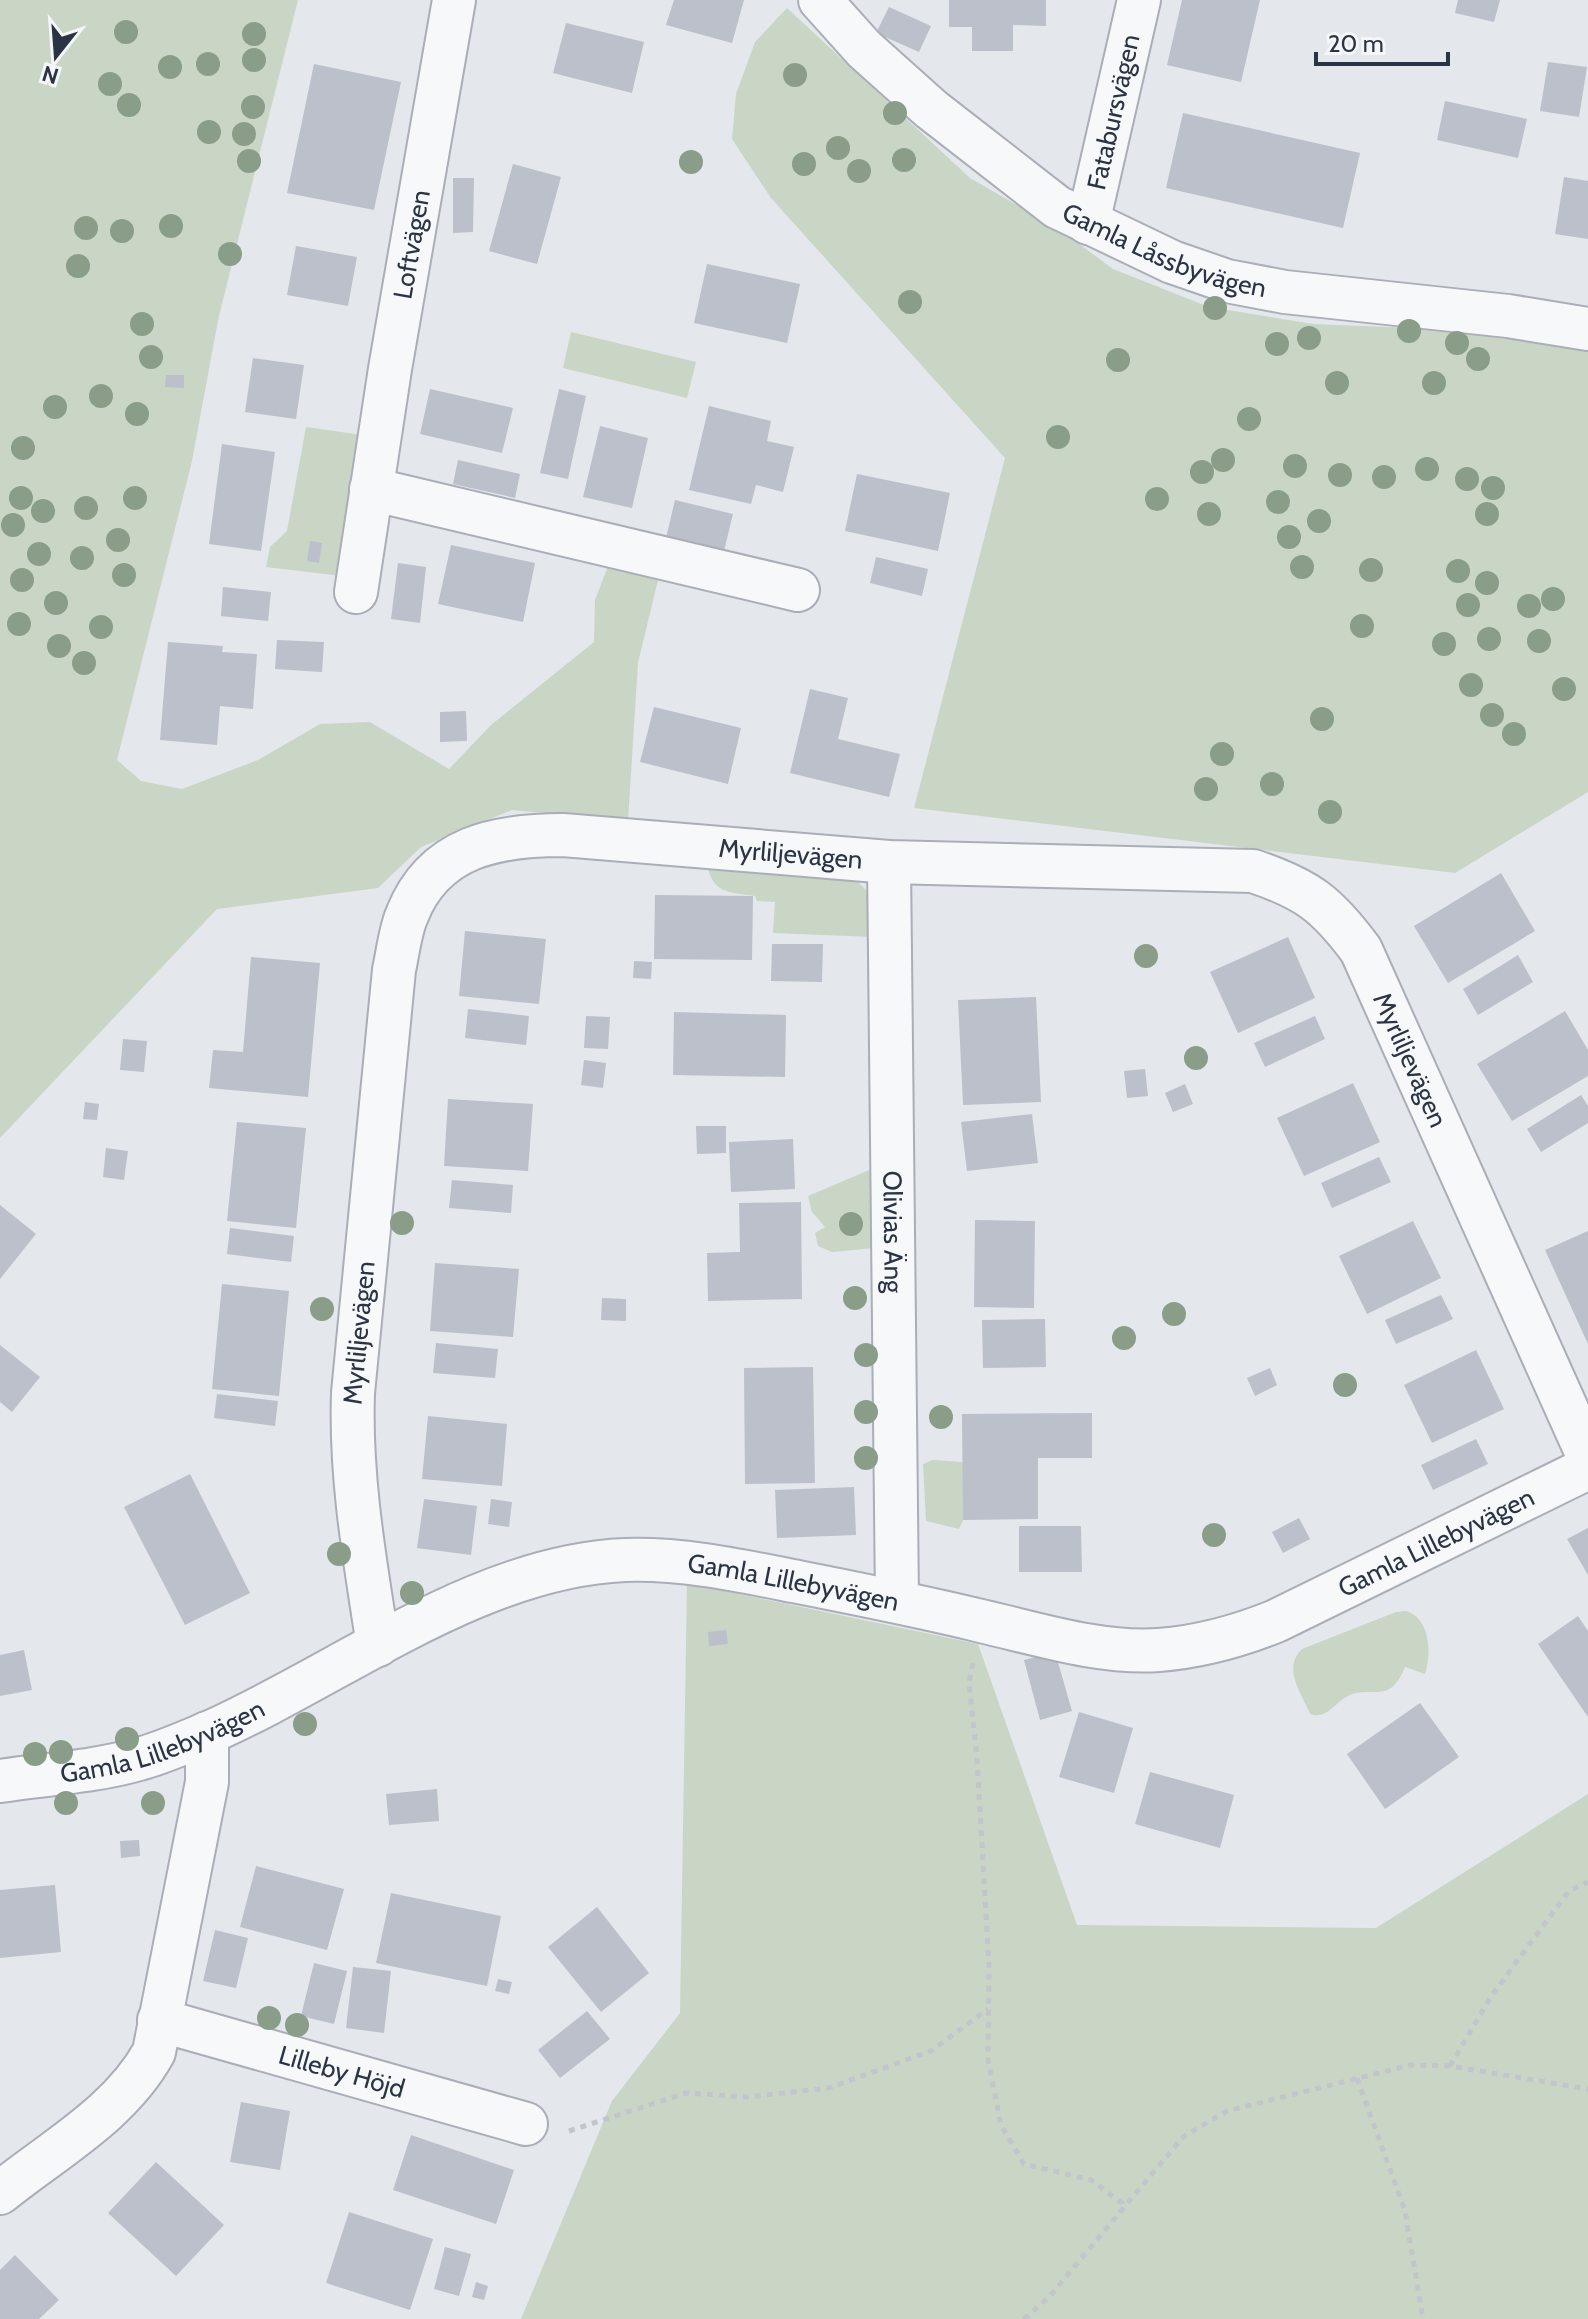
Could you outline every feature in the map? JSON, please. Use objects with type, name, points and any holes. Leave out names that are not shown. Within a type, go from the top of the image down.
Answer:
[{"type":"street","name":"Loftvägen","points":[[356,592],[454,0]]},
{"type":"street","name":"Gamla Låssbyvägen","points":[[820,0],[864,49],[931,109],[1057,207],[1172,262],[1227,281],[1285,292],[1508,316],[1588,329]]},
{"type":"street","name":"Fatabursvägen","points":[[1088,223],[1139,0]]},
{"type":"street","points":[[371,489],[798,590]]},
{"type":"street","name":"Myrliljevägen","points":[[378,1645],[359,1525],[351,1438],[394,970],[406,915],[435,869],[484,843],[525,835],[563,835],[889,862],[1253,871],[1290,883],[1318,900],[1341,922],[1361,950],[1588,1456]]},
{"type":"street","name":"Olivias Äng","points":[[889,862],[897,1601]]},
{"type":"street","name":"Gamla Lillebyvägen","points":[[0,1781],[89,1770],[140,1759],[207,1733],[436,1615],[512,1584],[564,1569],[625,1560],[735,1569],[897,1601],[1072,1642],[1159,1650],[1252,1631],[1588,1468]]},
{"type":"street","points":[[0,2193],[118,2100],[143,2073],[154,2052],[207,1782],[207,1733]]},
{"type":"street","name":"Lilleby Höjd","points":[[159,2020],[526,2124]]},
{"type":"path","points":[[982,1621],[969,1683],[977,1759],[989,1965],[988,2060],[1001,2125],[1024,2164],[1091,2180],[1122,2203],[1120,2213]]},
{"type":"path","points":[[1450,2066],[1492,1995],[1569,1891],[1588,1882]]},
{"type":"path","points":[[526,2124],[560,2134],[686,2093],[748,2097],[829,2088],[931,2051],[988,2008]]},
{"type":"path","points":[[1024,2319],[1049,2297],[1183,2137],[1227,2111],[1411,2065],[1450,2066],[1588,2089]]},
{"type":"path","points":[[1357,2078],[1405,2211],[1423,2319]]},
{"type":"green space","points":[[0,0],[298,0],[218,320],[192,461],[117,760],[141,781],[182,789],[258,760],[320,724],[370,722],[449,769],[491,725],[594,642],[595,600],[608,566],[632,566],[658,580],[638,663],[628,821],[512,810],[421,847],[378,888],[217,909],[0,1138]]},
{"type":"green space","points":[[787,8],[970,178],[1063,232],[1113,269],[1209,307],[1313,324],[1437,329],[1588,350],[1588,792],[1455,873],[914,808],[1005,458],[771,198],[732,139],[736,94],[755,42]]},
{"type":"green space","points":[[571,332],[696,362],[687,398],[563,368]]},
{"type":"green space","points":[[306,427],[362,435],[341,576],[266,567],[270,547],[287,531]]},
{"type":"green space","points":[[706,860],[852,876],[871,895],[872,937],[773,933],[775,902],[757,901],[755,896],[722,889],[712,879]]},
{"type":"green space","points":[[881,1165],[886,1247],[832,1252],[818,1246],[815,1233],[825,1227],[812,1212],[808,1196]]},
{"type":"green space","points":[[933,1460],[963,1462],[963,1520],[959,1529],[926,1521],[923,1464]]},
{"type":"green space","points":[[687,1583],[978,1644],[1077,1925],[1376,1928],[1588,1794],[1588,2319],[521,2319],[612,2101],[680,2013]]},
{"type":"green space","points":[[1406,1611],[1420,1621],[1427,1637],[1425,1674],[1405,1667],[1396,1684],[1387,1690],[1359,1692],[1343,1699],[1326,1713],[1310,1714],[1293,1673],[1296,1657],[1302,1649],[1396,1612]]},
{"type":"building","points":[[674,0],[744,0],[732,43],[666,25]]},
{"type":"building","points":[[949,0],[1046,0],[1046,26],[1013,25],[1013,51],[972,51],[972,27],[949,27]]},
{"type":"building","points":[[1182,0],[1260,0],[1241,82],[1167,65]]},
{"type":"building","points":[[1458,0],[1500,0],[1494,22],[1455,13]]},
{"type":"building","points":[[889,7],[931,26],[919,52],[876,33]]},
{"type":"building","points":[[566,23],[644,42],[632,93],[553,73]]},
{"type":"building","points":[[1548,62],[1587,67],[1579,117],[1540,111]]},
{"type":"building","points":[[314,64],[401,82],[374,210],[287,193]]},
{"type":"building","points":[[1445,101],[1527,119],[1518,158],[1437,140]]},
{"type":"building","points":[[1183,113],[1360,153],[1343,228],[1166,188]]},
{"type":"building","points":[[513,164],[561,177],[537,264],[489,251]]},
{"type":"building","points":[[1564,177],[1588,181],[1588,239],[1555,234]]},
{"type":"building","points":[[453,178],[474,178],[473,232],[453,233]]},
{"type":"building","points":[[296,246],[357,257],[348,306],[287,295]]},
{"type":"building","points":[[707,264],[800,284],[787,343],[694,323]]},
{"type":"building","points":[[253,358],[304,365],[296,419],[245,412]]},
{"type":"building","points":[[166,375],[184,375],[184,388],[165,387]]},
{"type":"building","points":[[430,389],[513,408],[502,453],[420,434]]},
{"type":"building","points":[[559,389],[586,396],[568,479],[540,473]]},
{"type":"building","points":[[709,406],[771,421],[767,441],[794,447],[783,492],[756,485],[751,504],[689,490]]},
{"type":"building","points":[[600,426],[648,438],[632,508],[583,497]]},
{"type":"building","points":[[222,444],[275,452],[261,551],[209,544]]},
{"type":"building","points":[[458,460],[520,474],[515,498],[453,484]]},
{"type":"building","points":[[857,474],[950,493],[938,551],[845,531]]},
{"type":"building","points":[[675,500],[733,514],[724,551],[666,538]]},
{"type":"building","points":[[310,541],[322,543],[319,563],[307,561]]},
{"type":"building","points":[[451,545],[535,563],[523,622],[438,604]]},
{"type":"building","points":[[876,557],[928,569],[922,596],[870,583]]},
{"type":"building","points":[[398,563],[426,567],[420,623],[391,619]]},
{"type":"building","points":[[223,587],[271,592],[268,621],[221,616]]},
{"type":"building","points":[[277,640],[324,642],[322,672],[275,669]]},
{"type":"building","points":[[168,642],[223,646],[222,652],[257,654],[253,709],[220,706],[217,745],[160,740]]},
{"type":"building","points":[[810,689],[848,698],[838,739],[900,754],[889,797],[790,773]]},
{"type":"building","points":[[654,707],[741,728],[728,784],[640,762]]},
{"type":"building","points":[[466,711],[467,741],[440,742],[440,712]]},
{"type":"building","points":[[1501,873],[1535,931],[1448,983],[1414,926]]},
{"type":"building","points":[[655,895],[753,896],[752,960],[654,959]]},
{"type":"building","points":[[465,931],[546,939],[539,1004],[459,996]]},
{"type":"building","points":[[1288,937],[1315,998],[1238,1033],[1210,972]]},
{"type":"building","points":[[772,944],[823,944],[822,982],[771,981]]},
{"type":"building","points":[[1518,955],[1533,982],[1478,1015],[1463,989]]},
{"type":"building","points":[[251,957],[320,963],[308,1097],[209,1088],[213,1050],[243,1052]]},
{"type":"building","points":[[634,961],[652,962],[651,979],[633,978]]},
{"type":"building","points":[[1036,997],[1041,1102],[963,1105],[958,1000]]},
{"type":"building","points":[[468,1009],[529,1016],[526,1045],[465,1038]]},
{"type":"building","points":[[1565,1011],[1588,1050],[1588,1076],[1512,1121],[1477,1064]]},
{"type":"building","points":[[674,1012],[786,1015],[785,1077],[673,1075]]},
{"type":"building","points":[[586,1016],[610,1017],[608,1049],[584,1048]]},
{"type":"building","points":[[1315,1016],[1325,1039],[1265,1067],[1254,1043]]},
{"type":"building","points":[[123,1039],[147,1041],[144,1072],[120,1070]]},
{"type":"building","points":[[584,1060],[606,1063],[603,1088],[581,1085]]},
{"type":"building","points":[[1145,1069],[1148,1096],[1127,1098],[1124,1071]]},
{"type":"building","points":[[1353,1083],[1380,1142],[1304,1176],[1277,1118]]},
{"type":"building","points":[[1185,1084],[1193,1104],[1173,1112],[1165,1093]]},
{"type":"building","points":[[1581,1095],[1588,1106],[1588,1123],[1541,1152],[1527,1129]]},
{"type":"building","points":[[448,1099],[533,1104],[528,1171],[444,1166]]},
{"type":"building","points":[[85,1102],[99,1104],[97,1120],[83,1119]]},
{"type":"building","points":[[1032,1114],[1038,1163],[967,1171],[961,1122]]},
{"type":"building","points":[[237,1122],[306,1128],[296,1228],[227,1221]]},
{"type":"building","points":[[696,1126],[726,1126],[726,1153],[697,1154]]},
{"type":"building","points":[[793,1139],[795,1189],[731,1192],[729,1142]]},
{"type":"building","points":[[106,1148],[128,1151],[124,1180],[103,1177]]},
{"type":"building","points":[[1379,1157],[1391,1182],[1332,1208],[1321,1183]]},
{"type":"building","points":[[452,1180],[513,1185],[511,1213],[449,1208]]},
{"type":"building","points":[[801,1202],[802,1299],[708,1301],[707,1253],[740,1252],[739,1203]]},
{"type":"building","points":[[0,1205],[36,1234],[0,1279]]},
{"type":"building","points":[[975,1220],[1035,1221],[1034,1308],[974,1307]]},
{"type":"building","points":[[1413,1221],[1441,1278],[1367,1314],[1339,1256]]},
{"type":"building","points":[[230,1228],[294,1236],[291,1262],[227,1254]]},
{"type":"building","points":[[1588,1231],[1588,1344],[1545,1250]]},
{"type":"building","points":[[435,1263],[519,1269],[513,1337],[430,1331]]},
{"type":"building","points":[[222,1284],[289,1291],[279,1396],[212,1389]]},
{"type":"building","points":[[1441,1295],[1453,1319],[1396,1344],[1385,1320]]},
{"type":"building","points":[[602,1298],[626,1299],[626,1321],[601,1320]]},
{"type":"building","points":[[1045,1319],[1046,1367],[983,1368],[982,1320]]},
{"type":"building","points":[[436,1343],[498,1349],[495,1378],[433,1373]]},
{"type":"building","points":[[0,1345],[40,1377],[12,1412],[0,1402]]},
{"type":"building","points":[[1476,1350],[1504,1409],[1432,1443],[1404,1385]]},
{"type":"building","points":[[813,1367],[815,1483],[745,1484],[744,1368]]},
{"type":"building","points":[[1270,1368],[1277,1385],[1255,1396],[1247,1378]]},
{"type":"building","points":[[217,1394],[278,1401],[275,1426],[214,1418]]},
{"type":"building","points":[[1092,1413],[1092,1458],[1038,1458],[1038,1519],[963,1520],[962,1414]]},
{"type":"building","points":[[428,1416],[507,1424],[502,1486],[422,1479]]},
{"type":"building","points":[[1476,1439],[1488,1464],[1433,1490],[1421,1465]]},
{"type":"building","points":[[190,1474],[250,1593],[185,1625],[124,1507]]},
{"type":"building","points":[[854,1487],[856,1535],[777,1538],[775,1490]]},
{"type":"building","points":[[424,1499],[477,1506],[471,1555],[417,1548]]},
{"type":"building","points":[[491,1499],[512,1502],[509,1527],[488,1524]]},
{"type":"building","points":[[1299,1518],[1310,1539],[1283,1553],[1272,1532]]},
{"type":"building","points":[[1019,1526],[1081,1526],[1082,1572],[1019,1572]]},
{"type":"building","points":[[1588,1528],[1588,1575],[1567,1539]]},
{"type":"building","points":[[1578,1616],[1588,1631],[1588,1717],[1538,1644]]},
{"type":"building","points":[[726,1630],[728,1644],[709,1646],[708,1632]]},
{"type":"building","points":[[24,1650],[32,1690],[0,1696],[0,1655]]},
{"type":"building","points":[[1055,1652],[1072,1711],[1040,1720],[1024,1660]]},
{"type":"building","points":[[1420,1703],[1459,1757],[1385,1809],[1347,1754]]},
{"type":"building","points":[[1079,1712],[1133,1728],[1114,1793],[1059,1777]]},
{"type":"building","points":[[1150,1772],[1234,1795],[1220,1848],[1135,1824]]},
{"type":"building","points":[[437,1789],[439,1821],[389,1825],[386,1794]]},
{"type":"building","points":[[139,1840],[140,1856],[121,1858],[120,1841]]},
{"type":"building","points":[[256,1866],[344,1889],[327,1950],[240,1927]]},
{"type":"building","points":[[55,1885],[61,1952],[0,1958],[0,1890]]},
{"type":"building","points":[[391,1893],[501,1916],[487,1986],[376,1963]]},
{"type":"building","points":[[597,1907],[649,1973],[601,2012],[548,1947]]},
{"type":"building","points":[[215,1930],[248,1938],[236,1988],[203,1981]]},
{"type":"building","points":[[314,1963],[347,1971],[334,2024],[301,2016]]},
{"type":"building","points":[[353,1967],[391,1971],[384,2033],[346,2028]]},
{"type":"building","points":[[498,1979],[512,1982],[509,1994],[495,1991]]},
{"type":"building","points":[[587,2011],[610,2039],[560,2078],[538,2050]]},
{"type":"building","points":[[241,2102],[290,2111],[280,2170],[230,2162]]},
{"type":"building","points":[[411,2135],[514,2170],[496,2224],[393,2190]]},
{"type":"building","points":[[156,2162],[224,2225],[176,2276],[108,2213]]},
{"type":"building","points":[[349,2212],[433,2239],[410,2310],[326,2283]]},
{"type":"building","points":[[445,2247],[471,2254],[459,2296],[434,2289]]},
{"type":"building","points":[[15,2255],[59,2300],[39,2319],[0,2319],[0,2270]]},
{"type":"building","points":[[476,2282],[488,2286],[484,2300],[472,2297]]}]
